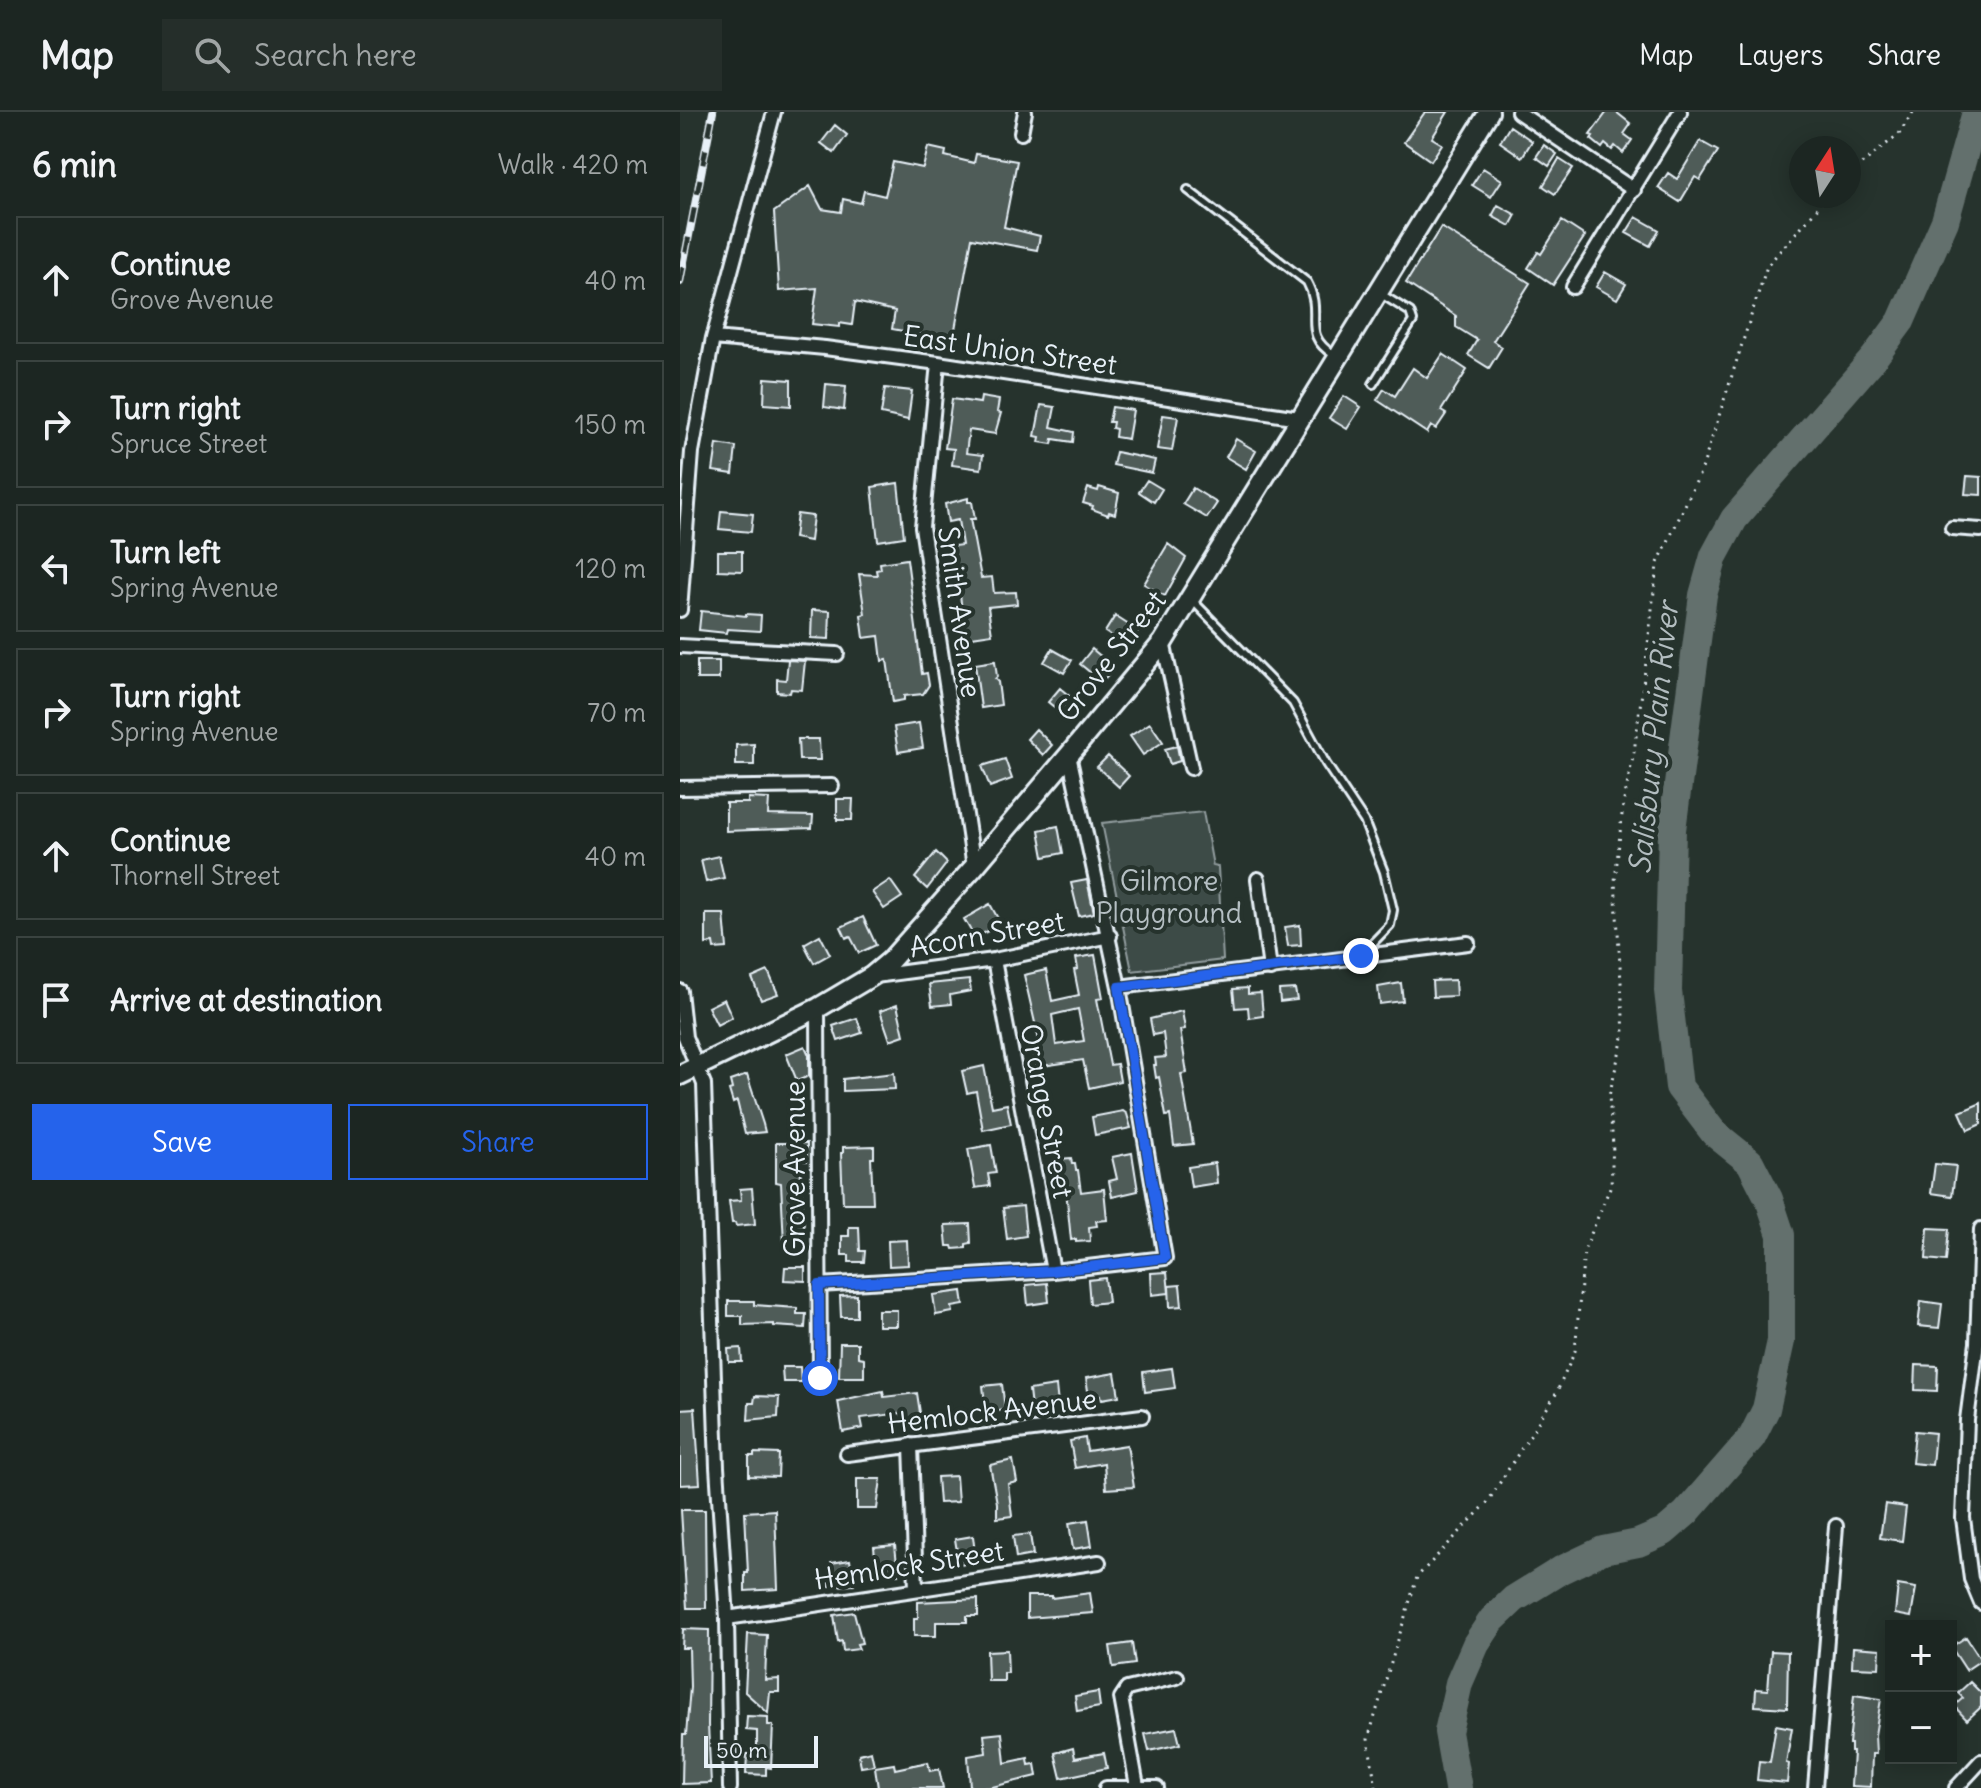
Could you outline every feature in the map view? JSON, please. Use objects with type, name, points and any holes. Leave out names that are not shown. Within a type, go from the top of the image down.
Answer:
[{"type":"main road","name":"Grove Street","points":[[688,1071],[818,1008],[872,976],[890,961],[974,867],[1069,755],[1163,642],[1489,112]]},
{"type":"street","points":[[680,610],[692,452],[713,338],[774,112]]},
{"type":"street","points":[[1021,133],[1025,112]]},
{"type":"street","points":[[1518,112],[1634,190]]},
{"type":"street","points":[[1573,287],[1680,112]]},
{"type":"street","name":"East Union Street","points":[[713,338],[825,348],[938,363],[1299,418]]},
{"type":"street","name":"Smith Avenue","points":[[938,363],[922,527],[974,867]]},
{"type":"street","points":[[1952,528],[1981,530]]},
{"type":"street","points":[[1163,642],[1191,768]]},
{"type":"street","points":[[680,646],[837,654]]},
{"type":"street","points":[[819,1285],[1053,1271],[1165,1258],[1110,936],[1069,755]]},
{"type":"street","points":[[680,788],[832,786]]},
{"type":"street","points":[[1258,879],[1270,969]]},
{"type":"street","name":"Acorn Street","points":[[872,976],[994,960],[1110,936]]},
{"type":"street","points":[[1119,987],[1468,943]]},
{"type":"street","name":"Orange Street","points":[[994,960],[1053,1271]]},
{"type":"street","points":[[680,991],[688,1071],[704,1084],[717,1467],[727,1618],[730,1788]]},
{"type":"street","name":"Grove Avenue","points":[[818,1008],[820,1378]]},
{"type":"street","points":[[1981,1229],[1979,1342],[1967,1420],[1963,1518],[1967,1560],[1981,1603]]},
{"type":"street","name":"Hemlock Avenue","points":[[847,1454],[1142,1416]]},
{"type":"street","points":[[911,1445],[916,1588]]},
{"type":"street","points":[[1815,1788],[1836,1526]]},
{"type":"street","name":"Hemlock Street","points":[[727,1618],[1099,1562]]},
{"type":"street","points":[[1137,1786],[1121,1698],[1127,1689],[1177,1677]]},
{"type":"street","points":[[1956,1788],[1981,1761]]},
{"type":"street","points":[[1106,1788],[1157,1788]]},
{"type":"lane","points":[[1188,190],[1307,282],[1314,294],[1315,336],[1321,347],[1337,357]]},
{"type":"lane","points":[[1373,384],[1413,321],[1410,312],[1378,293]]},
{"type":"lane","points":[[1191,598],[1293,703],[1326,764],[1364,821],[1389,888],[1393,916],[1390,925],[1361,956]]},
{"type":"path","points":[[1861,164],[1899,134],[1913,112]]},
{"type":"path","points":[[1376,1788],[1368,1739],[1417,1577],[1487,1503],[1556,1394],[1575,1351],[1584,1251],[1611,1185],[1613,1145],[1609,1096],[1624,1033],[1615,881],[1657,565],[1702,469],[1767,266],[1818,208]]},
{"type":"green space","name":"Gilmore Playground","points":[[1203,812],[1213,866],[1218,867],[1223,960],[1132,971],[1102,823]]},
{"type":"building","points":[[1425,112],[1448,112],[1432,138],[1442,144],[1431,161],[1404,142]]},
{"type":"building","points":[[1607,112],[1616,112],[1631,124],[1624,134],[1632,140],[1623,153],[1615,146],[1612,150],[1605,144],[1602,148],[1591,139],[1593,136],[1590,135]]},
{"type":"building","points":[[835,125],[847,135],[834,153],[821,143]]},
{"type":"building","points":[[1510,126],[1532,141],[1522,157],[1500,142]]},
{"type":"building","points":[[1700,141],[1718,151],[1700,180],[1695,177],[1680,202],[1658,188],[1668,173],[1677,179]]},
{"type":"building","points":[[1544,145],[1557,154],[1549,166],[1536,157]]},
{"type":"building","points":[[928,147],[946,151],[945,156],[974,163],[976,154],[1017,161],[1004,227],[1040,236],[1037,250],[972,238],[953,340],[892,329],[895,311],[855,302],[852,325],[812,324],[817,288],[779,291],[774,212],[810,186],[822,209],[841,212],[843,199],[861,203],[864,191],[885,196],[893,162],[923,168]]},
{"type":"building","points":[[1559,159],[1573,168],[1555,194],[1543,186]]},
{"type":"building","points":[[1483,168],[1502,180],[1491,197],[1472,185]]},
{"type":"building","points":[[1498,205],[1516,215],[1510,226],[1492,216]]},
{"type":"building","points":[[1636,217],[1659,230],[1650,246],[1626,233]]},
{"type":"building","points":[[1562,221],[1585,236],[1553,285],[1528,268]]},
{"type":"building","points":[[1441,227],[1530,283],[1493,341],[1502,347],[1489,368],[1468,355],[1477,340],[1456,327],[1456,316],[1406,283]]},
{"type":"building","points":[[1605,272],[1626,284],[1617,299],[1596,287]]},
{"type":"building","points":[[1443,354],[1467,370],[1441,411],[1446,414],[1436,429],[1431,426],[1427,433],[1377,400],[1384,389],[1395,396],[1413,368],[1427,378]]},
{"type":"building","points":[[765,378],[791,380],[791,406],[764,404]]},
{"type":"building","points":[[826,384],[846,386],[844,410],[824,407]]},
{"type":"building","points":[[885,388],[912,391],[908,420],[881,414]]},
{"type":"building","points":[[1344,396],[1361,407],[1347,429],[1329,418]]},
{"type":"building","points":[[981,397],[999,400],[997,412],[1001,413],[995,434],[969,430],[966,453],[983,455],[981,469],[952,465],[954,449],[945,448],[952,399],[980,403]]},
{"type":"building","points":[[1041,405],[1055,407],[1051,427],[1074,432],[1073,442],[1053,439],[1052,444],[1039,442],[1040,437],[1035,436]]},
{"type":"building","points":[[1112,407],[1133,410],[1128,439],[1115,437],[1116,429],[1112,428],[1113,422],[1109,422]]},
{"type":"building","points":[[1163,415],[1178,417],[1172,451],[1157,449]]},
{"type":"building","points":[[1236,439],[1256,451],[1246,469],[1226,457]]},
{"type":"building","points":[[717,444],[736,447],[733,474],[713,471]]},
{"type":"building","points":[[1116,452],[1155,460],[1152,473],[1113,465]]},
{"type":"building","points":[[1967,476],[1981,477],[1981,495],[1965,494]]},
{"type":"building","points":[[1147,480],[1162,489],[1154,502],[1139,492]]},
{"type":"building","points":[[898,483],[904,537],[878,541],[872,487]]},
{"type":"building","points":[[1099,487],[1119,493],[1115,514],[1109,512],[1108,515],[1083,503],[1088,488],[1098,491]]},
{"type":"building","points":[[1193,488],[1217,503],[1207,518],[1183,504]]},
{"type":"building","points":[[968,498],[968,502],[972,502],[975,519],[970,519],[981,578],[992,577],[994,593],[1016,592],[1017,604],[988,607],[992,634],[965,638],[957,568],[949,567],[946,547],[962,545],[958,520],[948,522],[945,504]]},
{"type":"building","points":[[721,511],[753,514],[751,532],[719,529]]},
{"type":"building","points":[[797,514],[813,516],[810,541],[794,538]]},
{"type":"building","points":[[1168,544],[1186,558],[1165,596],[1144,584]]},
{"type":"building","points":[[718,551],[742,551],[742,571],[718,570]]},
{"type":"building","points":[[907,559],[922,674],[927,673],[929,685],[923,694],[904,696],[904,700],[893,702],[887,660],[882,661],[879,636],[864,638],[861,615],[865,614],[859,574],[877,575],[876,570],[881,569],[880,563]]},
{"type":"building","points":[[812,610],[830,611],[829,639],[811,638]]},
{"type":"building","points":[[701,611],[761,615],[760,631],[727,629],[726,633],[699,630]]},
{"type":"building","points":[[1115,616],[1138,631],[1128,647],[1105,632]]},
{"type":"building","points":[[1052,649],[1072,660],[1064,673],[1044,662]]},
{"type":"building","points":[[1092,649],[1114,667],[1102,682],[1080,664]]},
{"type":"building","points":[[788,660],[805,661],[802,690],[777,692],[777,679],[786,680]]},
{"type":"building","points":[[697,661],[719,661],[719,679],[697,679]]},
{"type":"building","points":[[995,661],[995,679],[1001,705],[981,708],[975,664]]},
{"type":"building","points":[[1060,688],[1081,706],[1070,720],[1048,702]]},
{"type":"building","points":[[919,723],[923,748],[898,752],[894,727]]},
{"type":"building","points":[[1150,723],[1163,742],[1143,755],[1130,736]]},
{"type":"building","points":[[1036,729],[1052,745],[1043,755],[1027,739]]},
{"type":"building","points":[[798,739],[819,739],[820,760],[799,760]]},
{"type":"building","points":[[754,744],[754,765],[736,765],[736,745]]},
{"type":"building","points":[[1177,746],[1180,761],[1170,764],[1165,749]]},
{"type":"building","points":[[1108,756],[1129,776],[1119,787],[1097,767]]},
{"type":"building","points":[[1005,759],[1012,779],[990,787],[982,766]]},
{"type":"building","points":[[748,798],[769,799],[768,815],[813,816],[812,828],[726,831],[726,803],[748,803]]},
{"type":"building","points":[[837,799],[853,799],[852,820],[837,820]]},
{"type":"building","points":[[1058,826],[1063,853],[1044,857],[1039,830]]},
{"type":"building","points":[[936,852],[947,863],[927,889],[915,878]]},
{"type":"building","points":[[719,856],[724,878],[706,882],[701,860]]},
{"type":"building","points":[[890,880],[902,897],[884,909],[872,892]]},
{"type":"building","points":[[1087,880],[1094,913],[1079,916],[1071,883]]},
{"type":"building","points":[[990,904],[1001,924],[975,938],[964,919]]},
{"type":"building","points":[[706,914],[724,914],[727,948],[714,949],[713,943],[706,944]]},
{"type":"building","points":[[863,917],[876,945],[859,953],[841,927]]},
{"type":"building","points":[[1300,925],[1301,945],[1288,946],[1285,927]]},
{"type":"building","points":[[820,935],[830,954],[814,963],[804,944]]},
{"type":"building","points":[[1095,955],[1103,998],[1097,999],[1110,1065],[1117,1064],[1120,1081],[1089,1088],[1083,1060],[1035,1067],[1032,1050],[1041,1049],[1024,975],[1046,970],[1052,1001],[1079,995],[1074,970],[1078,969],[1076,958]],"holes":[[[1078,1009],[1084,1041],[1056,1045],[1052,1015]]]},
{"type":"building","points":[[768,971],[778,994],[761,1000],[752,978]]},
{"type":"building","points":[[969,980],[971,991],[950,995],[951,1004],[932,1006],[929,984]]},
{"type":"building","points":[[1455,980],[1456,996],[1433,997],[1432,981]]},
{"type":"building","points":[[1401,983],[1403,1001],[1380,1004],[1378,987]]},
{"type":"building","points":[[1248,988],[1248,994],[1261,993],[1263,1016],[1249,1018],[1248,1007],[1235,1008],[1233,989]]},
{"type":"building","points":[[1295,989],[1297,1000],[1280,1002],[1279,990]]},
{"type":"building","points":[[724,999],[732,1017],[717,1025],[708,1007]]},
{"type":"building","points":[[897,1005],[904,1035],[890,1040],[880,1011]]},
{"type":"building","points":[[1182,1011],[1185,1029],[1180,1030],[1187,1073],[1181,1074],[1193,1144],[1174,1146],[1170,1115],[1166,1116],[1154,1065],[1155,1058],[1166,1057],[1163,1033],[1153,1035],[1150,1019]]},
{"type":"building","points":[[857,1018],[862,1033],[838,1041],[833,1026]]},
{"type":"building","points":[[805,1046],[809,1055],[809,1076],[797,1081],[786,1054]]},
{"type":"building","points":[[984,1066],[992,1107],[1007,1104],[1011,1124],[983,1130],[976,1091],[967,1093],[962,1071]]},
{"type":"building","points":[[894,1073],[895,1089],[843,1091],[843,1079]]},
{"type":"building","points":[[747,1075],[765,1132],[745,1134],[737,1101],[733,1103],[730,1081]]},
{"type":"building","points":[[1981,1103],[1981,1124],[1968,1130],[1960,1112]]},
{"type":"building","points":[[1123,1111],[1131,1128],[1095,1135],[1092,1117]]},
{"type":"building","points":[[776,1143],[807,1143],[807,1161],[800,1161],[805,1244],[784,1244],[781,1183],[776,1182]]},
{"type":"building","points":[[991,1145],[996,1173],[988,1174],[990,1186],[975,1188],[968,1149]]},
{"type":"building","points":[[874,1146],[874,1158],[871,1158],[873,1203],[843,1203],[843,1147]]},
{"type":"building","points":[[1132,1153],[1138,1191],[1112,1197],[1109,1181],[1117,1179],[1112,1157]]},
{"type":"building","points":[[1071,1158],[1078,1170],[1081,1192],[1104,1189],[1107,1220],[1096,1221],[1097,1226],[1089,1227],[1090,1241],[1071,1240],[1059,1159]]},
{"type":"building","points":[[1215,1163],[1217,1183],[1191,1187],[1188,1167]]},
{"type":"building","points":[[1935,1164],[1956,1166],[1952,1196],[1931,1193]]},
{"type":"building","points":[[752,1188],[755,1224],[736,1226],[732,1223],[729,1201],[741,1200],[740,1189]]},
{"type":"building","points":[[1023,1206],[1026,1236],[1007,1239],[1003,1208]]},
{"type":"building","points":[[970,1224],[971,1243],[966,1244],[966,1248],[947,1246],[945,1225]]},
{"type":"building","points":[[849,1227],[859,1227],[860,1251],[865,1251],[864,1262],[849,1262],[849,1255],[842,1255],[842,1236],[849,1236]]},
{"type":"building","points":[[1928,1228],[1949,1229],[1946,1261],[1926,1259]]},
{"type":"building","points":[[907,1240],[908,1265],[889,1266],[888,1241]]},
{"type":"building","points":[[785,1267],[805,1267],[805,1281],[784,1280]]},
{"type":"building","points":[[1167,1272],[1169,1293],[1152,1295],[1151,1273]]},
{"type":"building","points":[[1105,1278],[1108,1302],[1090,1304],[1088,1280]]},
{"type":"building","points":[[1047,1283],[1049,1302],[1028,1305],[1026,1285]]},
{"type":"building","points":[[1180,1285],[1182,1306],[1170,1307],[1169,1286]]},
{"type":"building","points":[[962,1291],[964,1305],[952,1307],[953,1312],[936,1315],[933,1295]]},
{"type":"building","points":[[857,1295],[857,1317],[841,1317],[840,1296]]},
{"type":"building","points":[[728,1301],[754,1301],[754,1305],[797,1308],[797,1314],[806,1314],[805,1328],[774,1324],[742,1325],[742,1316],[728,1316]]},
{"type":"building","points":[[1921,1301],[1942,1304],[1939,1328],[1918,1326]]},
{"type":"building","points":[[878,1310],[897,1310],[897,1326],[878,1326]]},
{"type":"building","points":[[840,1343],[858,1343],[858,1357],[864,1358],[864,1377],[839,1377]]},
{"type":"building","points":[[741,1348],[742,1362],[729,1362],[728,1349]]},
{"type":"building","points":[[1916,1365],[1938,1366],[1937,1391],[1915,1390]]},
{"type":"building","points":[[782,1367],[800,1367],[801,1382],[783,1382]]},
{"type":"building","points":[[1172,1368],[1175,1388],[1145,1392],[1143,1372]]},
{"type":"building","points":[[1115,1373],[1119,1396],[1102,1399],[1101,1395],[1089,1397],[1086,1378]]},
{"type":"building","points":[[1002,1384],[1005,1410],[986,1412],[983,1386]]},
{"type":"building","points":[[1056,1386],[1058,1404],[1031,1407],[1029,1390]]},
{"type":"building","points":[[883,1391],[884,1397],[917,1393],[921,1419],[903,1421],[902,1413],[861,1418],[863,1428],[843,1432],[838,1401]]},
{"type":"building","points":[[755,1396],[779,1397],[778,1417],[748,1420],[749,1403],[754,1403]]},
{"type":"building","points":[[695,1408],[700,1484],[680,1485],[680,1409]]},
{"type":"building","points":[[1915,1431],[1935,1433],[1932,1465],[1912,1463]]},
{"type":"building","points":[[1085,1438],[1087,1451],[1127,1445],[1134,1487],[1106,1489],[1104,1463],[1075,1468],[1070,1441]]},
{"type":"building","points":[[754,1453],[779,1454],[778,1477],[749,1476],[749,1456],[754,1456]]},
{"type":"building","points":[[1013,1460],[1017,1482],[1008,1484],[1012,1516],[997,1518],[990,1465]]},
{"type":"building","points":[[956,1476],[958,1502],[939,1503],[937,1477]]},
{"type":"building","points":[[857,1479],[881,1479],[877,1509],[857,1509]]},
{"type":"building","points":[[1885,1504],[1906,1507],[1902,1541],[1880,1538]]},
{"type":"building","points":[[681,1510],[705,1510],[706,1608],[687,1608]]},
{"type":"building","points":[[775,1510],[778,1589],[745,1591],[745,1573],[748,1573],[745,1512]]},
{"type":"building","points":[[1088,1520],[1092,1546],[1073,1549],[1069,1523]]},
{"type":"building","points":[[1030,1534],[1033,1555],[1016,1558],[1013,1536]]},
{"type":"building","points":[[973,1536],[976,1562],[959,1564],[955,1539]]},
{"type":"building","points":[[895,1545],[898,1574],[881,1574],[880,1567],[876,1567],[874,1547]]},
{"type":"building","points":[[850,1560],[854,1585],[830,1586],[831,1563]]},
{"type":"building","points":[[1898,1585],[1916,1588],[1911,1617],[1895,1614]]},
{"type":"building","points":[[1090,1593],[1093,1613],[1027,1618],[1027,1596],[1051,1598]]},
{"type":"building","points":[[978,1599],[978,1616],[967,1616],[967,1622],[936,1622],[936,1636],[914,1636],[918,1602]]},
{"type":"building","points":[[854,1612],[862,1643],[857,1644],[859,1649],[843,1651],[842,1641],[838,1642],[834,1615]]},
{"type":"building","points":[[683,1629],[709,1630],[711,1783],[682,1784],[683,1735],[686,1735],[690,1687],[689,1648],[682,1648]]},
{"type":"building","points":[[748,1634],[767,1635],[765,1680],[779,1679],[779,1692],[770,1692],[768,1713],[745,1692]]},
{"type":"building","points":[[1966,1637],[1981,1660],[1966,1670],[1957,1656],[1957,1643]]},
{"type":"building","points":[[1132,1643],[1135,1664],[1113,1667],[1110,1646]]},
{"type":"building","points":[[1853,1647],[1880,1649],[1879,1668],[1852,1667]]},
{"type":"building","points":[[1007,1650],[1008,1673],[1004,1673],[1004,1681],[988,1681],[987,1651]]},
{"type":"building","points":[[1771,1651],[1788,1652],[1787,1708],[1755,1706],[1756,1689],[1768,1690]]},
{"type":"building","points":[[1970,1682],[1981,1693],[1981,1707],[1967,1720],[1957,1709],[1957,1703],[1963,1698],[1958,1693]]},
{"type":"building","points":[[1098,1692],[1100,1707],[1077,1711],[1075,1696]]},
{"type":"building","points":[[1854,1695],[1881,1699],[1875,1735],[1876,1754],[1872,1754],[1871,1787],[1851,1786],[1853,1752],[1849,1744]]},
{"type":"building","points":[[747,1716],[768,1717],[768,1725],[773,1725],[771,1768],[766,1767],[766,1775],[746,1774],[747,1754],[757,1754],[757,1731],[746,1730]]},
{"type":"building","points":[[1776,1725],[1792,1728],[1786,1763],[1789,1764],[1787,1783],[1757,1780],[1759,1761],[1770,1762]]},
{"type":"building","points":[[1176,1728],[1180,1744],[1149,1751],[1145,1734]]},
{"type":"building","points":[[1002,1733],[1005,1763],[1028,1758],[1029,1765],[1035,1764],[1037,1776],[988,1788],[970,1787],[968,1756],[986,1753],[984,1735]]},
{"type":"building","points":[[1073,1748],[1075,1758],[1104,1753],[1107,1768],[1061,1778],[1055,1753]]},
{"type":"building","points":[[871,1751],[874,1765],[861,1767],[859,1754]]},
{"type":"building","points":[[928,1762],[930,1771],[939,1769],[943,1788],[878,1788],[875,1767],[894,1764],[895,1769]]},
{"type":"waterway","name":"Salisbury Plain River","points":[[1458,1788],[1448,1732],[1459,1683],[1476,1644],[1492,1620],[1514,1599],[1561,1570],[1603,1550],[1638,1543],[1664,1532],[1686,1513],[1752,1437],[1766,1409],[1781,1341],[1781,1235],[1769,1199],[1750,1162],[1714,1133],[1679,1087],[1668,991],[1672,830],[1703,595],[1714,556],[1734,519],[1873,359],[1901,321],[1945,221],[1976,112]]},
{"type":"railway","points":[[680,282],[713,112]]},
{"type":"route","points":[[820,1378],[819,1285],[1053,1271],[1165,1258],[1119,987],[1361,956]]}]
